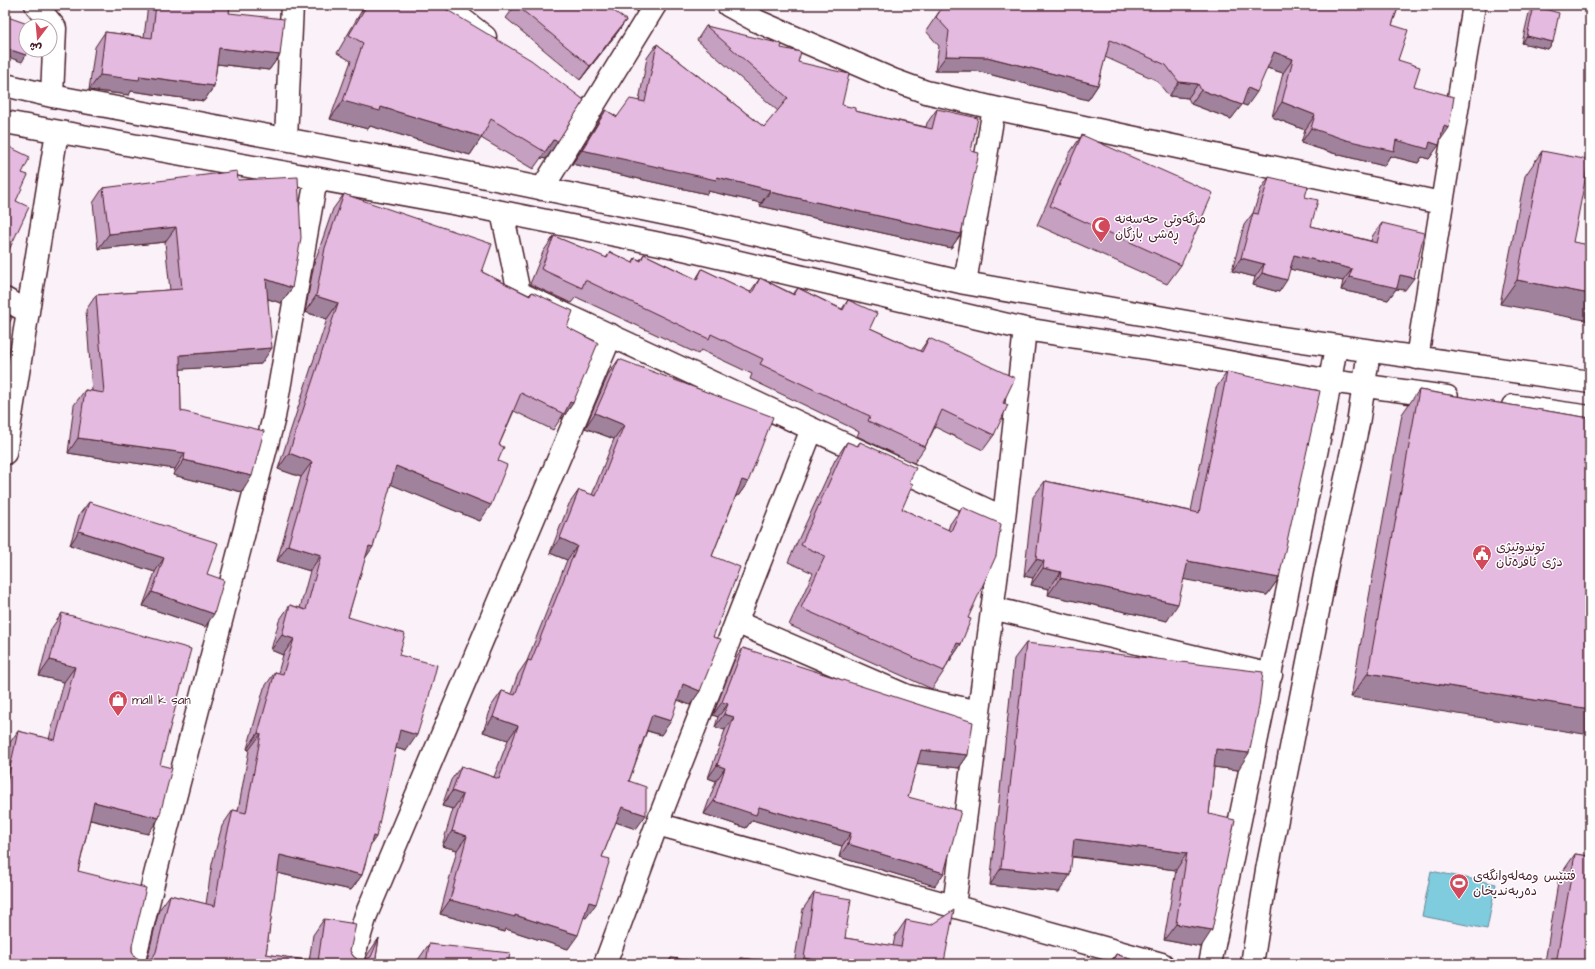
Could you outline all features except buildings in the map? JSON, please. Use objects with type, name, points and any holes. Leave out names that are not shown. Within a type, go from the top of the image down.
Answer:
[{"type":"street","points":[[36,5],[55,28],[52,96]]},
{"type":"street","points":[[286,139],[292,5]]},
{"type":"street","points":[[444,5],[500,48]]},
{"type":"street","points":[[542,189],[655,5]]},
{"type":"street","points":[[728,5],[757,21],[893,80],[926,92],[994,108],[1441,203]]},
{"type":"street","points":[[1417,358],[1474,5]]},
{"type":"street","points":[[5,85],[52,96],[286,139],[686,218],[965,283],[1336,346],[1590,382]]},
{"type":"street","points":[[569,101],[588,115]]},
{"type":"street","points":[[965,283],[994,108]]},
{"type":"street","points":[[5,122],[502,212],[675,247],[1025,329],[1191,355],[1330,381],[1464,399]]},
{"type":"street","points":[[5,453],[57,132]]},
{"type":"street","points":[[134,964],[159,859],[274,417],[316,178]]},
{"type":"street","points":[[502,212],[519,294],[611,335],[1004,518]]},
{"type":"street","points":[[5,299],[28,312]]},
{"type":"street","points":[[954,906],[1004,518],[1025,329]]},
{"type":"street","points":[[352,964],[366,915],[611,335]]},
{"type":"street","points":[[1210,964],[1271,675],[1336,346]]},
{"type":"street","points":[[1252,964],[1267,870],[1329,555],[1358,424],[1369,351]]},
{"type":"street","points":[[1494,403],[1590,417]]},
{"type":"street","points":[[605,964],[657,824],[812,429]]},
{"type":"street","points":[[992,608],[1271,675]]},
{"type":"street","points":[[736,622],[907,696],[979,712]]},
{"type":"street","points":[[657,824],[1162,964]]},
{"type":"water","name":"فتنێس ومەلەوانگەی دەربەندیخان","points":[[1431,871],[1496,884],[1487,929],[1422,916]]},
{"type":"place","name":"مزگەوتی حەسەنە ڕەشی بازگان","points":[[1101,243]]},
{"type":"place","name":"توندوتیژی دژی ئافرەتان","points":[[1482,571]]},
{"type":"place","name":"mall k san","points":[[118,717]]},
{"type":"place","name":"فتنێس ومەلەوانگەی دەربەندیخان","points":[[1459,900]]}]
